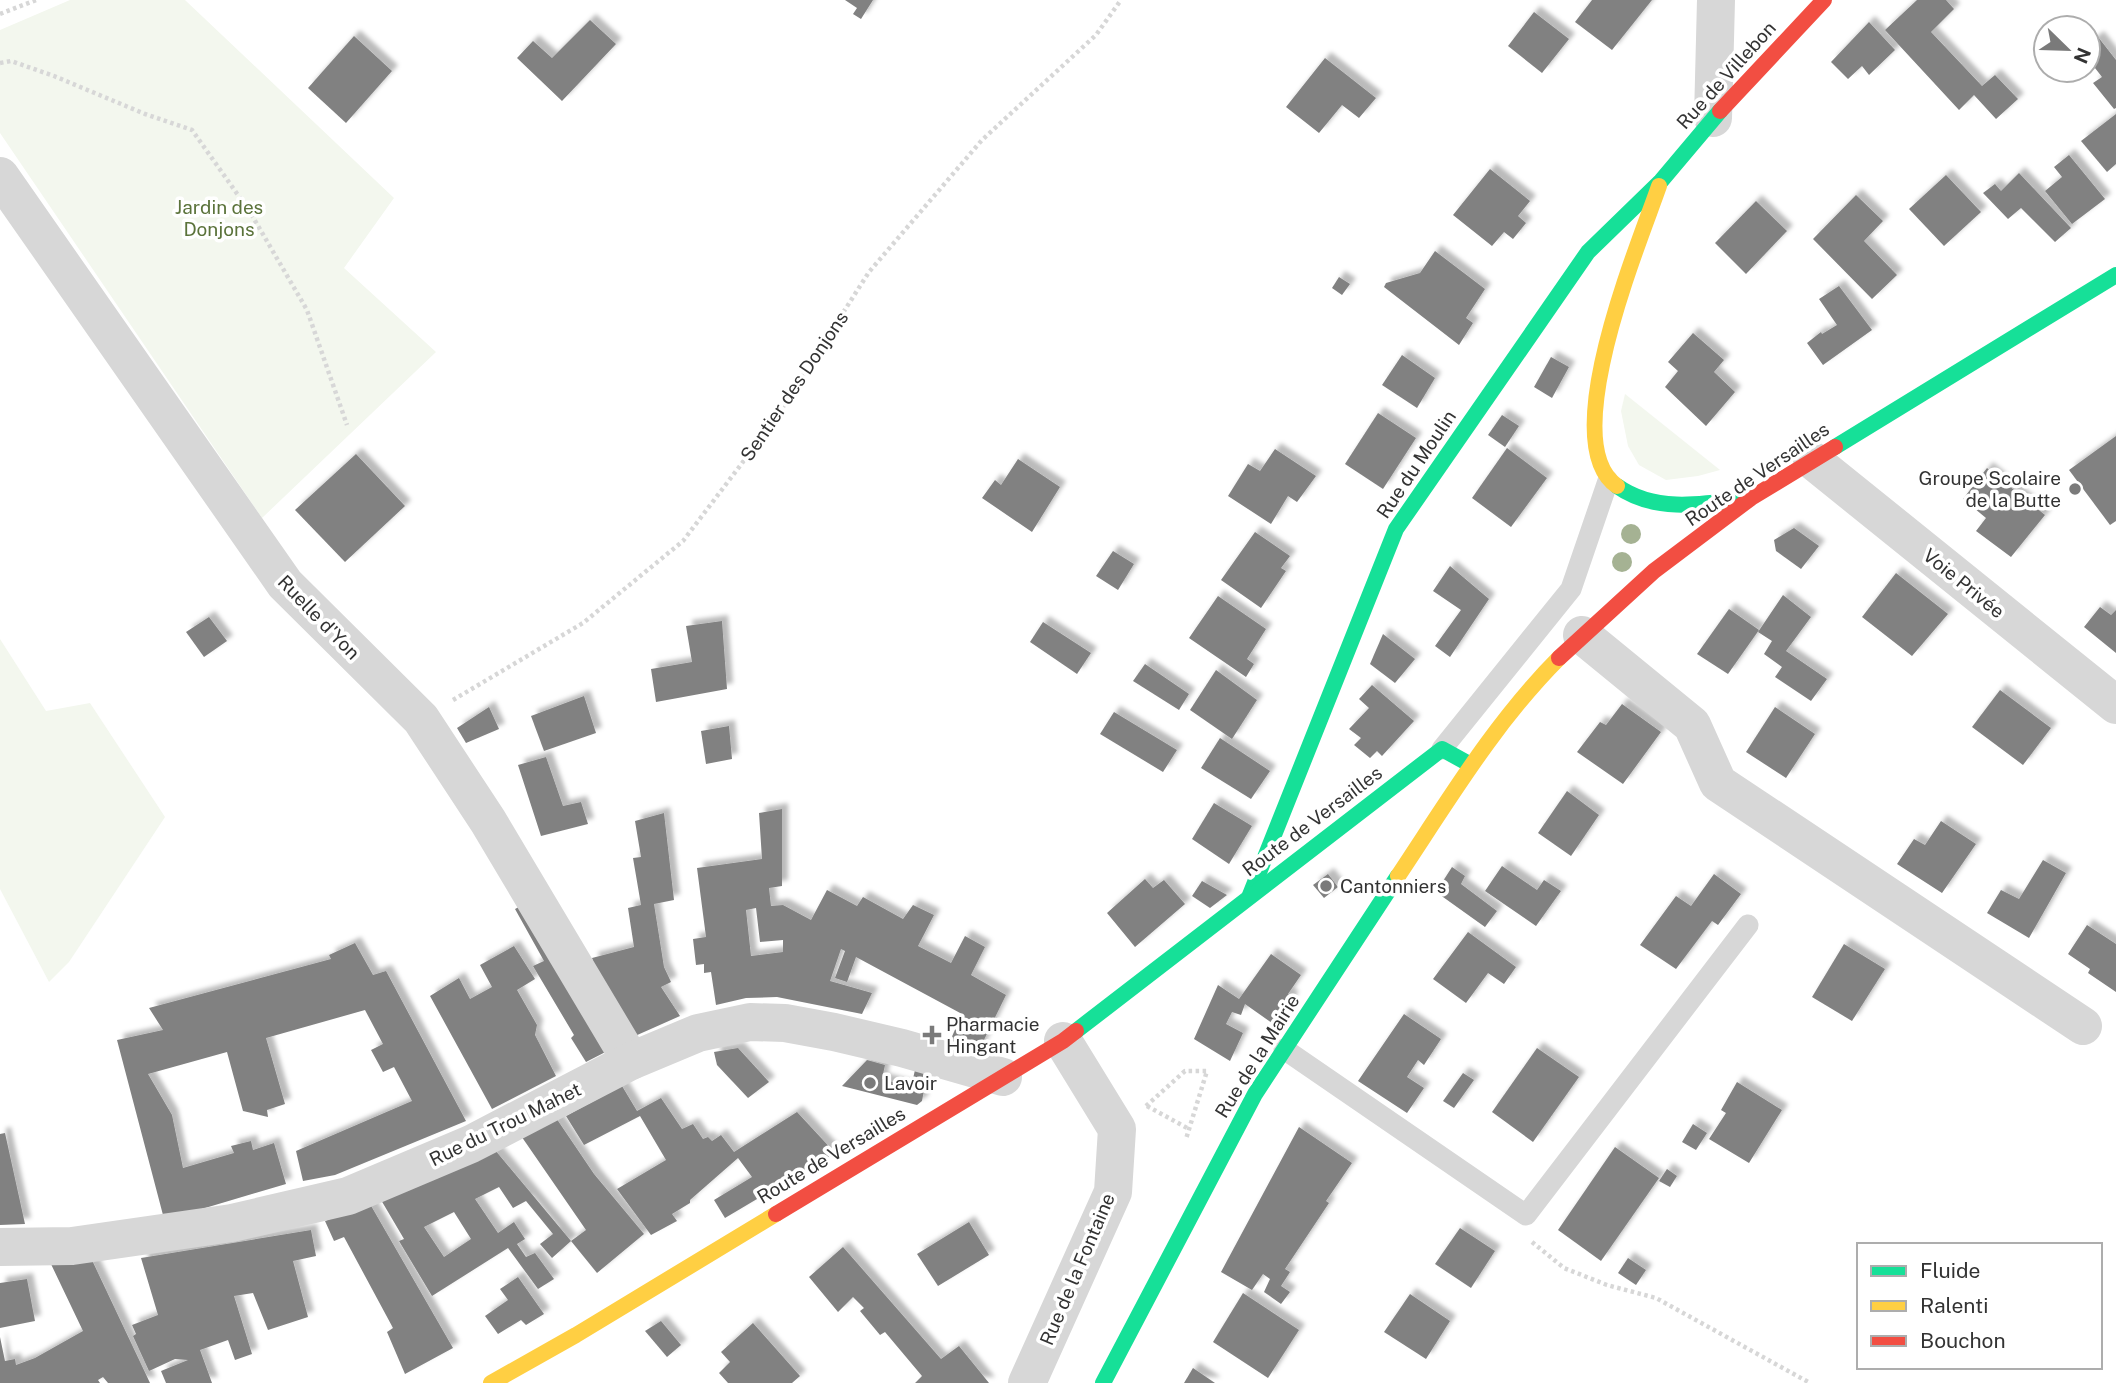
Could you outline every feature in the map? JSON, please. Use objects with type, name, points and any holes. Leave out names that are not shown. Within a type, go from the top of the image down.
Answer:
[{"type":"main road","name":"Rue de Villebon","points":[[1661,181],[1713,118],[1824,0]]},
{"type":"main road","points":[[1661,181],[1604,348],[1594,417],[1595,450],[1608,481],[1626,493],[1649,501],[1686,506],[1751,498]]},
{"type":"main road","name":"Rue du Moulin","points":[[1250,895],[1396,529],[1588,252],[1661,181]]},
{"type":"main road","name":"Route de Versailles","points":[[1471,765],[1536,681],[1582,635],[1654,571],[1751,498],[2116,275]]},
{"type":"main road","points":[[1442,749],[1471,765]]},
{"type":"main road","name":"Route de Versailles","points":[[491,1383],[576,1335],[1063,1041],[1442,749]]},
{"type":"main road","name":"Rue de la Mairie","points":[[1103,1383],[1255,1094],[1471,765]]},
{"type":"street","points":[[1713,118],[1716,0]]},
{"type":"street","name":"Ruelle d'Yon","points":[[0,176],[285,584],[421,719],[488,821],[631,1061]]},
{"type":"street","name":"Voie Privée","points":[[1812,460],[2116,705]]},
{"type":"street","points":[[1582,635],[1692,725],[1718,783],[2083,1026]]},
{"type":"street","name":"Rue du Trou Mahet","points":[[0,1247],[72,1246],[232,1223],[348,1196],[471,1144],[631,1061],[698,1034],[750,1022],[785,1023],[902,1048],[1003,1077]]},
{"type":"street","name":"Rue de la Fontaine","points":[[1027,1383],[1113,1192],[1117,1129],[1063,1041]]},
{"type":"lane","points":[[1442,749],[1571,589],[1608,481]]},
{"type":"lane","points":[[1284,1049],[1526,1215],[1748,925]]},
{"type":"path","points":[[0,14],[36,0]]},
{"type":"path","name":"Sentier des Donjons","points":[[421,719],[583,623],[683,541],[774,421],[869,272],[982,140],[1096,36],[1121,0]]},
{"type":"path","points":[[0,63],[11,61],[43,72],[145,114],[192,130],[250,212],[307,310],[347,425]]},
{"type":"path","points":[[1136,1115],[1185,1071],[1207,1071],[1184,1148]]},
{"type":"path","points":[[1146,1106],[1189,1129]]},
{"type":"path","points":[[1526,1215],[1533,1244],[1564,1268],[1607,1285],[1656,1298],[1810,1383]]},
{"type":"green space","name":"Jardin des Donjons","points":[[70,0],[185,0],[394,198],[344,268],[436,352],[262,518],[0,133],[0,30]]},
{"type":"green space","points":[[1625,394],[1720,470],[1666,480],[1639,465],[1628,446],[1621,411]]},
{"type":"green space","points":[[0,639],[46,711],[90,703],[165,817],[69,962],[49,982],[0,889]]},
{"type":"building","points":[[845,0],[873,0],[861,19],[853,14],[857,8]]},
{"type":"building","points":[[1592,0],[1652,0],[1612,50],[1575,22]]},
{"type":"building","points":[[1917,0],[1946,0],[1954,9],[1931,32],[1982,86],[1995,75],[2018,99],[1996,119],[1974,95],[1959,110],[1885,30]]},
{"type":"building","points":[[1534,12],[1569,39],[1542,73],[1508,46]]},
{"type":"building","points":[[590,20],[616,44],[562,101],[517,58],[533,41],[552,58]]},
{"type":"building","points":[[1869,22],[1895,50],[1869,75],[1862,66],[1848,79],[1831,62]]},
{"type":"building","points":[[354,36],[392,71],[346,123],[308,88]]},
{"type":"building","points":[[2102,42],[2116,60],[2114,109],[2094,84],[2102,84]]},
{"type":"building","points":[[1325,58],[1376,98],[1359,118],[1342,105],[1319,133],[1286,107]]},
{"type":"building","points":[[2116,114],[2116,164],[2107,172],[2081,141]]},
{"type":"building","points":[[2069,155],[2105,199],[2072,224],[2045,191],[2062,177],[2054,167]]},
{"type":"building","points":[[1490,169],[1530,201],[1518,216],[1526,223],[1513,239],[1504,232],[1492,246],[1453,215]]},
{"type":"building","points":[[2019,173],[2071,228],[2055,242],[2021,208],[2008,219],[1983,193],[1995,184],[2001,191]]},
{"type":"building","points":[[1946,175],[1981,212],[1944,246],[1909,209]]},
{"type":"building","points":[[1856,195],[1883,221],[1864,241],[1897,275],[1872,299],[1813,239]]},
{"type":"building","points":[[1756,201],[1787,231],[1746,274],[1715,243]]},
{"type":"building","points":[[1435,251],[1485,289],[1466,318],[1473,323],[1459,345],[1384,287],[1386,283],[1420,273]]},
{"type":"building","points":[[1339,277],[1350,284],[1342,295],[1332,288]]},
{"type":"building","points":[[1839,286],[1872,330],[1823,365],[1807,343],[1821,332],[1822,334],[1837,325],[1819,299]]},
{"type":"building","points":[[1693,333],[1724,360],[1714,372],[1735,392],[1706,426],[1665,387],[1678,371],[1668,362]]},
{"type":"building","points":[[1402,355],[1435,378],[1417,408],[1382,385]]},
{"type":"building","points":[[1551,357],[1569,367],[1552,398],[1534,387]]},
{"type":"building","points":[[1378,413],[1416,438],[1383,489],[1345,464]]},
{"type":"building","points":[[1502,415],[1519,426],[1505,447],[1488,435]]},
{"type":"building","points":[[2116,436],[2116,521],[2110,525],[2069,470]]},
{"type":"building","points":[[1507,448],[1547,478],[1511,527],[1472,498]]},
{"type":"building","points":[[1275,449],[1316,476],[1297,502],[1288,496],[1271,524],[1228,496],[1248,464],[1260,471]]},
{"type":"building","points":[[356,454],[405,506],[345,562],[295,510]]},
{"type":"building","points":[[1018,459],[1060,487],[1032,532],[982,498],[995,480],[1001,485]]},
{"type":"building","points":[[1987,468],[2045,515],[2011,557],[1976,531],[1986,518],[1963,499]]},
{"type":"building","points":[[1794,528],[1819,546],[1801,569],[1776,551],[1774,540]]},
{"type":"building","points":[[1255,532],[1290,556],[1281,568],[1286,571],[1261,608],[1221,580]]},
{"type":"building","points":[[1113,551],[1134,564],[1118,590],[1096,576]]},
{"type":"building","points":[[1450,566],[1489,599],[1450,657],[1435,646],[1461,610],[1433,591]]},
{"type":"building","points":[[1896,573],[1948,614],[1912,656],[1862,617]]},
{"type":"building","points":[[1783,595],[1811,617],[1786,651],[1827,679],[1811,701],[1775,677],[1782,667],[1764,654],[1772,641],[1758,632]]},
{"type":"building","points":[[1218,596],[1266,629],[1247,659],[1254,664],[1246,677],[1189,638]]},
{"type":"building","points":[[2100,607],[2111,615],[2116,610],[2116,653],[2084,627]]},
{"type":"building","points":[[1729,609],[1759,630],[1728,674],[1697,654]]},
{"type":"building","points":[[209,617],[227,641],[204,657],[186,632]]},
{"type":"building","points":[[722,621],[727,689],[656,702],[651,669],[692,662],[686,626]]},
{"type":"building","points":[[1043,622],[1091,653],[1077,674],[1030,642]]},
{"type":"building","points":[[1383,634],[1415,659],[1395,683],[1370,664]]},
{"type":"building","points":[[1145,664],[1189,694],[1179,710],[1133,681]]},
{"type":"building","points":[[1216,670],[1257,700],[1232,739],[1190,710]]},
{"type":"building","points":[[1372,685],[1414,721],[1382,756],[1377,751],[1370,758],[1354,745],[1361,738],[1349,729],[1369,708],[1359,699]]},
{"type":"building","points":[[2000,690],[2051,728],[2023,765],[1972,727]]},
{"type":"building","points":[[584,696],[596,733],[544,751],[531,716]]},
{"type":"building","points":[[1622,704],[1661,732],[1623,784],[1577,752],[1600,722],[1606,725]]},
{"type":"building","points":[[489,707],[499,729],[466,743],[457,728]]},
{"type":"building","points":[[1775,707],[1815,734],[1786,778],[1746,752]]},
{"type":"building","points":[[1114,712],[1177,750],[1163,772],[1100,734]]},
{"type":"building","points":[[729,726],[732,759],[706,764],[701,731]]},
{"type":"building","points":[[1220,738],[1270,771],[1251,799],[1201,768]]},
{"type":"building","points":[[546,757],[563,806],[581,802],[588,824],[541,836],[518,765]]},
{"type":"building","points":[[1567,791],[1599,815],[1571,856],[1538,833]]},
{"type":"building","points":[[1214,803],[1252,826],[1229,864],[1192,839]]},
{"type":"building","points":[[782,809],[782,886],[769,888],[771,906],[783,905],[811,920],[827,890],[857,906],[863,897],[903,919],[913,905],[934,915],[918,946],[951,963],[965,936],[985,947],[971,975],[1006,995],[979,1050],[950,1041],[962,1014],[856,957],[847,982],[835,978],[845,951],[841,949],[830,981],[872,993],[862,1014],[777,997],[746,998],[716,1005],[711,972],[704,973],[704,964],[696,965],[693,939],[706,937],[697,868],[762,859],[759,813]],"holes":[[[756,908],[760,942],[783,940],[783,952],[751,956],[746,910]]]},
{"type":"building","points":[[664,813],[674,900],[654,904],[664,967],[671,982],[661,987],[680,1016],[635,1036],[598,978],[592,958],[634,947],[628,908],[641,905],[633,858],[641,857],[635,821]]},
{"type":"building","points":[[1941,821],[1976,844],[1942,893],[1897,864],[1914,839],[1925,845]]},
{"type":"building","points":[[2043,860],[2066,873],[2029,938],[1987,913],[2001,890],[2019,899]]},
{"type":"building","points":[[1502,866],[1537,890],[1544,880],[1561,891],[1536,926],[1485,891]]},
{"type":"building","points":[[1452,867],[1465,876],[1461,884],[1497,911],[1485,927],[1436,892]]},
{"type":"building","name":"Cantonniers","points":[[1328,874],[1338,887],[1324,898],[1313,885]]},
{"type":"building","points":[[1714,874],[1741,894],[1718,925],[1712,921],[1676,969],[1640,945],[1676,896],[1691,906]]},
{"type":"building","points":[[1145,879],[1153,888],[1164,880],[1185,904],[1135,947],[1107,913]]},
{"type":"building","points":[[1202,881],[1227,895],[1210,908],[1192,896]]},
{"type":"building","points":[[532,900],[619,1045],[586,1062],[571,1038],[574,1035],[533,966],[544,961],[515,909]]},
{"type":"building","points":[[2087,925],[2116,944],[2116,992],[2088,973],[2090,969],[2068,954]]},
{"type":"building","points":[[1468,932],[1516,967],[1504,984],[1488,973],[1466,1003],[1433,979]]},
{"type":"building","points":[[355,943],[373,975],[386,971],[466,1121],[335,1175],[303,1181],[296,1151],[412,1101],[394,1067],[383,1072],[371,1050],[383,1044],[365,1010],[266,1038],[285,1104],[267,1110],[268,1117],[243,1111],[227,1052],[148,1074],[172,1115],[183,1168],[234,1153],[231,1146],[251,1141],[253,1150],[274,1143],[286,1184],[195,1211],[163,1215],[117,1040],[163,1030],[149,1008],[331,959],[329,955]]},
{"type":"building","points":[[1844,944],[1885,969],[1852,1021],[1812,997]]},
{"type":"building","points":[[514,946],[535,979],[517,990],[537,1025],[535,1035],[556,1076],[492,1109],[430,996],[459,978],[470,999],[492,987],[480,965]]},
{"type":"building","points":[[1271,954],[1301,975],[1288,994],[1293,997],[1283,1012],[1288,1015],[1279,1028],[1245,1004],[1241,1015],[1232,1012],[1226,1024],[1243,1033],[1230,1061],[1194,1039],[1218,985],[1239,999]]},
{"type":"building","points":[[1404,1014],[1441,1039],[1424,1065],[1418,1060],[1407,1077],[1424,1088],[1407,1113],[1358,1081]]},
{"type":"building","points":[[738,1048],[769,1082],[748,1098],[717,1065],[714,1052]]},
{"type":"building","points":[[1537,1048],[1579,1077],[1533,1142],[1492,1112]]},
{"type":"building","name":"Lavoir","points":[[867,1060],[885,1065],[882,1079],[911,1087],[915,1070],[927,1073],[922,1101],[917,1105],[842,1086]]},
{"type":"building","points":[[1463,1073],[1474,1080],[1454,1108],[1443,1101]]},
{"type":"building","points":[[1737,1082],[1782,1110],[1749,1163],[1709,1139],[1726,1113],[1721,1110]]},
{"type":"building","points":[[622,1086],[637,1111],[661,1098],[682,1129],[693,1124],[703,1139],[708,1137],[712,1141],[721,1135],[734,1152],[797,1112],[835,1153],[725,1218],[714,1200],[752,1177],[738,1158],[690,1200],[690,1203],[672,1214],[677,1221],[651,1235],[617,1189],[666,1160],[640,1116],[584,1145],[566,1116]]},
{"type":"building","points":[[552,1112],[594,1174],[644,1234],[597,1273],[571,1241],[586,1230],[517,1130]]},
{"type":"building","points":[[1693,1124],[1707,1133],[1696,1150],[1682,1142]]},
{"type":"building","points":[[1299,1127],[1352,1163],[1285,1269],[1290,1272],[1281,1286],[1290,1292],[1281,1304],[1264,1292],[1270,1279],[1263,1274],[1252,1290],[1221,1272]]},
{"type":"building","points":[[5,1133],[25,1224],[0,1225],[0,1134]]},
{"type":"building","points":[[490,1144],[571,1241],[552,1258],[540,1244],[553,1234],[526,1201],[513,1208],[499,1187],[475,1199],[498,1233],[514,1222],[525,1239],[517,1244],[526,1257],[535,1253],[554,1279],[538,1289],[508,1248],[432,1296],[399,1241],[404,1239],[381,1200]],"holes":[[[454,1212],[471,1239],[444,1257],[424,1227]]]},
{"type":"building","points":[[1615,1147],[1659,1178],[1601,1261],[1558,1230]]},
{"type":"building","points":[[1667,1169],[1677,1176],[1670,1187],[1659,1181]]},
{"type":"building","points":[[370,1204],[453,1348],[405,1374],[387,1332],[393,1328],[344,1237],[334,1241],[325,1221]]},
{"type":"building","points":[[969,1222],[989,1255],[938,1286],[917,1254]]},
{"type":"building","points":[[1460,1228],[1495,1251],[1471,1288],[1435,1264]]},
{"type":"building","points":[[311,1230],[316,1256],[293,1261],[308,1317],[268,1330],[253,1293],[234,1296],[252,1354],[235,1360],[228,1340],[200,1350],[212,1383],[166,1383],[161,1371],[188,1360],[175,1359],[149,1371],[133,1336],[136,1334],[132,1325],[158,1315],[141,1258]]},
{"type":"building","points":[[843,1247],[941,1359],[959,1346],[989,1383],[915,1383],[922,1376],[885,1332],[880,1335],[860,1311],[864,1308],[853,1297],[838,1312],[809,1277]]},
{"type":"building","points":[[90,1256],[150,1383],[108,1383],[103,1377],[98,1380],[100,1383],[0,1383],[0,1337],[5,1361],[15,1359],[16,1365],[35,1358],[83,1331],[50,1262]]},
{"type":"building","points":[[1628,1258],[1646,1270],[1636,1285],[1618,1273]]},
{"type":"building","points":[[518,1277],[544,1314],[526,1325],[521,1320],[498,1334],[485,1316],[508,1300],[500,1289]]},
{"type":"building","points":[[27,1279],[35,1321],[0,1328],[0,1283]]},
{"type":"building","points":[[1243,1293],[1299,1330],[1268,1378],[1213,1342]]},
{"type":"building","points":[[1410,1294],[1450,1321],[1426,1359],[1384,1332]]},
{"type":"building","points":[[661,1321],[681,1345],[667,1357],[645,1331]]},
{"type":"building","points":[[753,1323],[800,1376],[792,1383],[728,1383],[719,1373],[730,1362],[721,1352]]},
{"type":"building","points":[[1193,1368],[1215,1383],[1184,1383]]},
{"type":"traffic: fast","points":[[1250,895],[1396,529],[1588,252],[1661,181],[1720,111]]},
{"type":"traffic: fast","points":[[1835,447],[2116,275]]},
{"type":"traffic: fast","points":[[1617,486],[1632,495],[1665,504],[1699,504],[1750,498]]},
{"type":"traffic: fast","points":[[1076,1031],[1442,749],[1471,765]]},
{"type":"traffic: fast","points":[[1103,1383],[1255,1094],[1398,876]]},
{"type":"traffic: slow","points":[[1617,486],[1600,463],[1595,429],[1598,387],[1607,342],[1621,295],[1659,186]]},
{"type":"traffic: slow","points":[[1398,876],[1493,735],[1559,658]]},
{"type":"traffic: slow","points":[[491,1383],[776,1214]]},
{"type":"traffic: jam","points":[[1720,111],[1824,0]]},
{"type":"traffic: jam","points":[[1559,658],[1654,571],[1751,498],[1835,447]]},
{"type":"traffic: jam","points":[[776,1214],[1076,1031]]},
{"type":"place","name":"Groupe Scolaire de la Butte","points":[[2075,489]]},
{"type":"place","name":"Cantonniers","points":[[1326,886]]},
{"type":"place","name":"Pharmacie Hingant","points":[[932,1035]]},
{"type":"place","name":"Lavoir","points":[[870,1083]]}]
